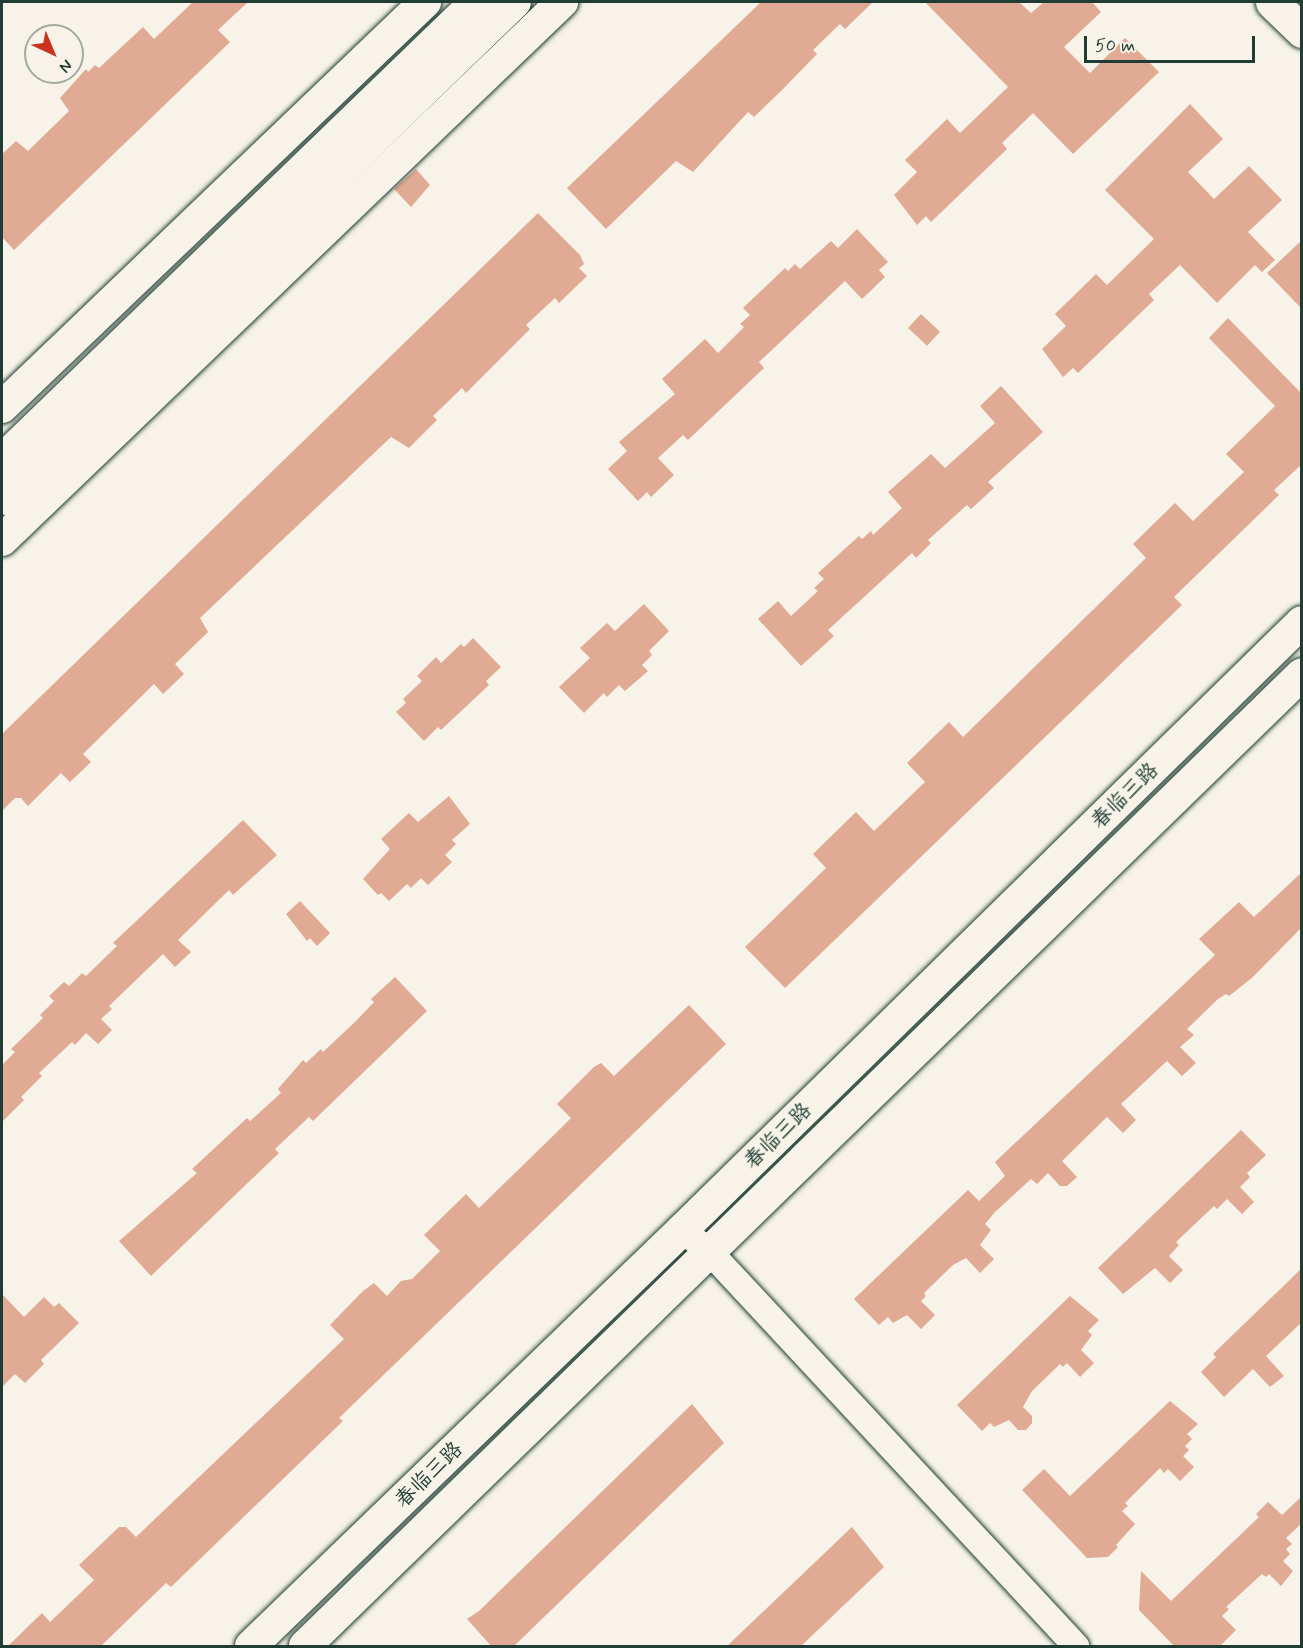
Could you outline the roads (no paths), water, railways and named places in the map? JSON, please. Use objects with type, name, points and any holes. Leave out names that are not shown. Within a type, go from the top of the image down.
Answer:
[{"type":"main road","points":[[1272,2],[1302,31]]},
{"type":"street","points":[[2,407],[424,2]]},
{"type":"street","points":[[2,460],[469,21],[515,2]]},
{"type":"street","points":[[2,540],[562,2]]},
{"type":"street","points":[[2,499],[469,21]]},
{"type":"street","name":"春临三路","points":[[251,1647],[682,1230],[1302,622]]},
{"type":"street","name":"春临三路","points":[[305,1647],[708,1250],[1302,675]]},
{"type":"street","points":[[682,1230],[708,1250],[1076,1647]]}]
